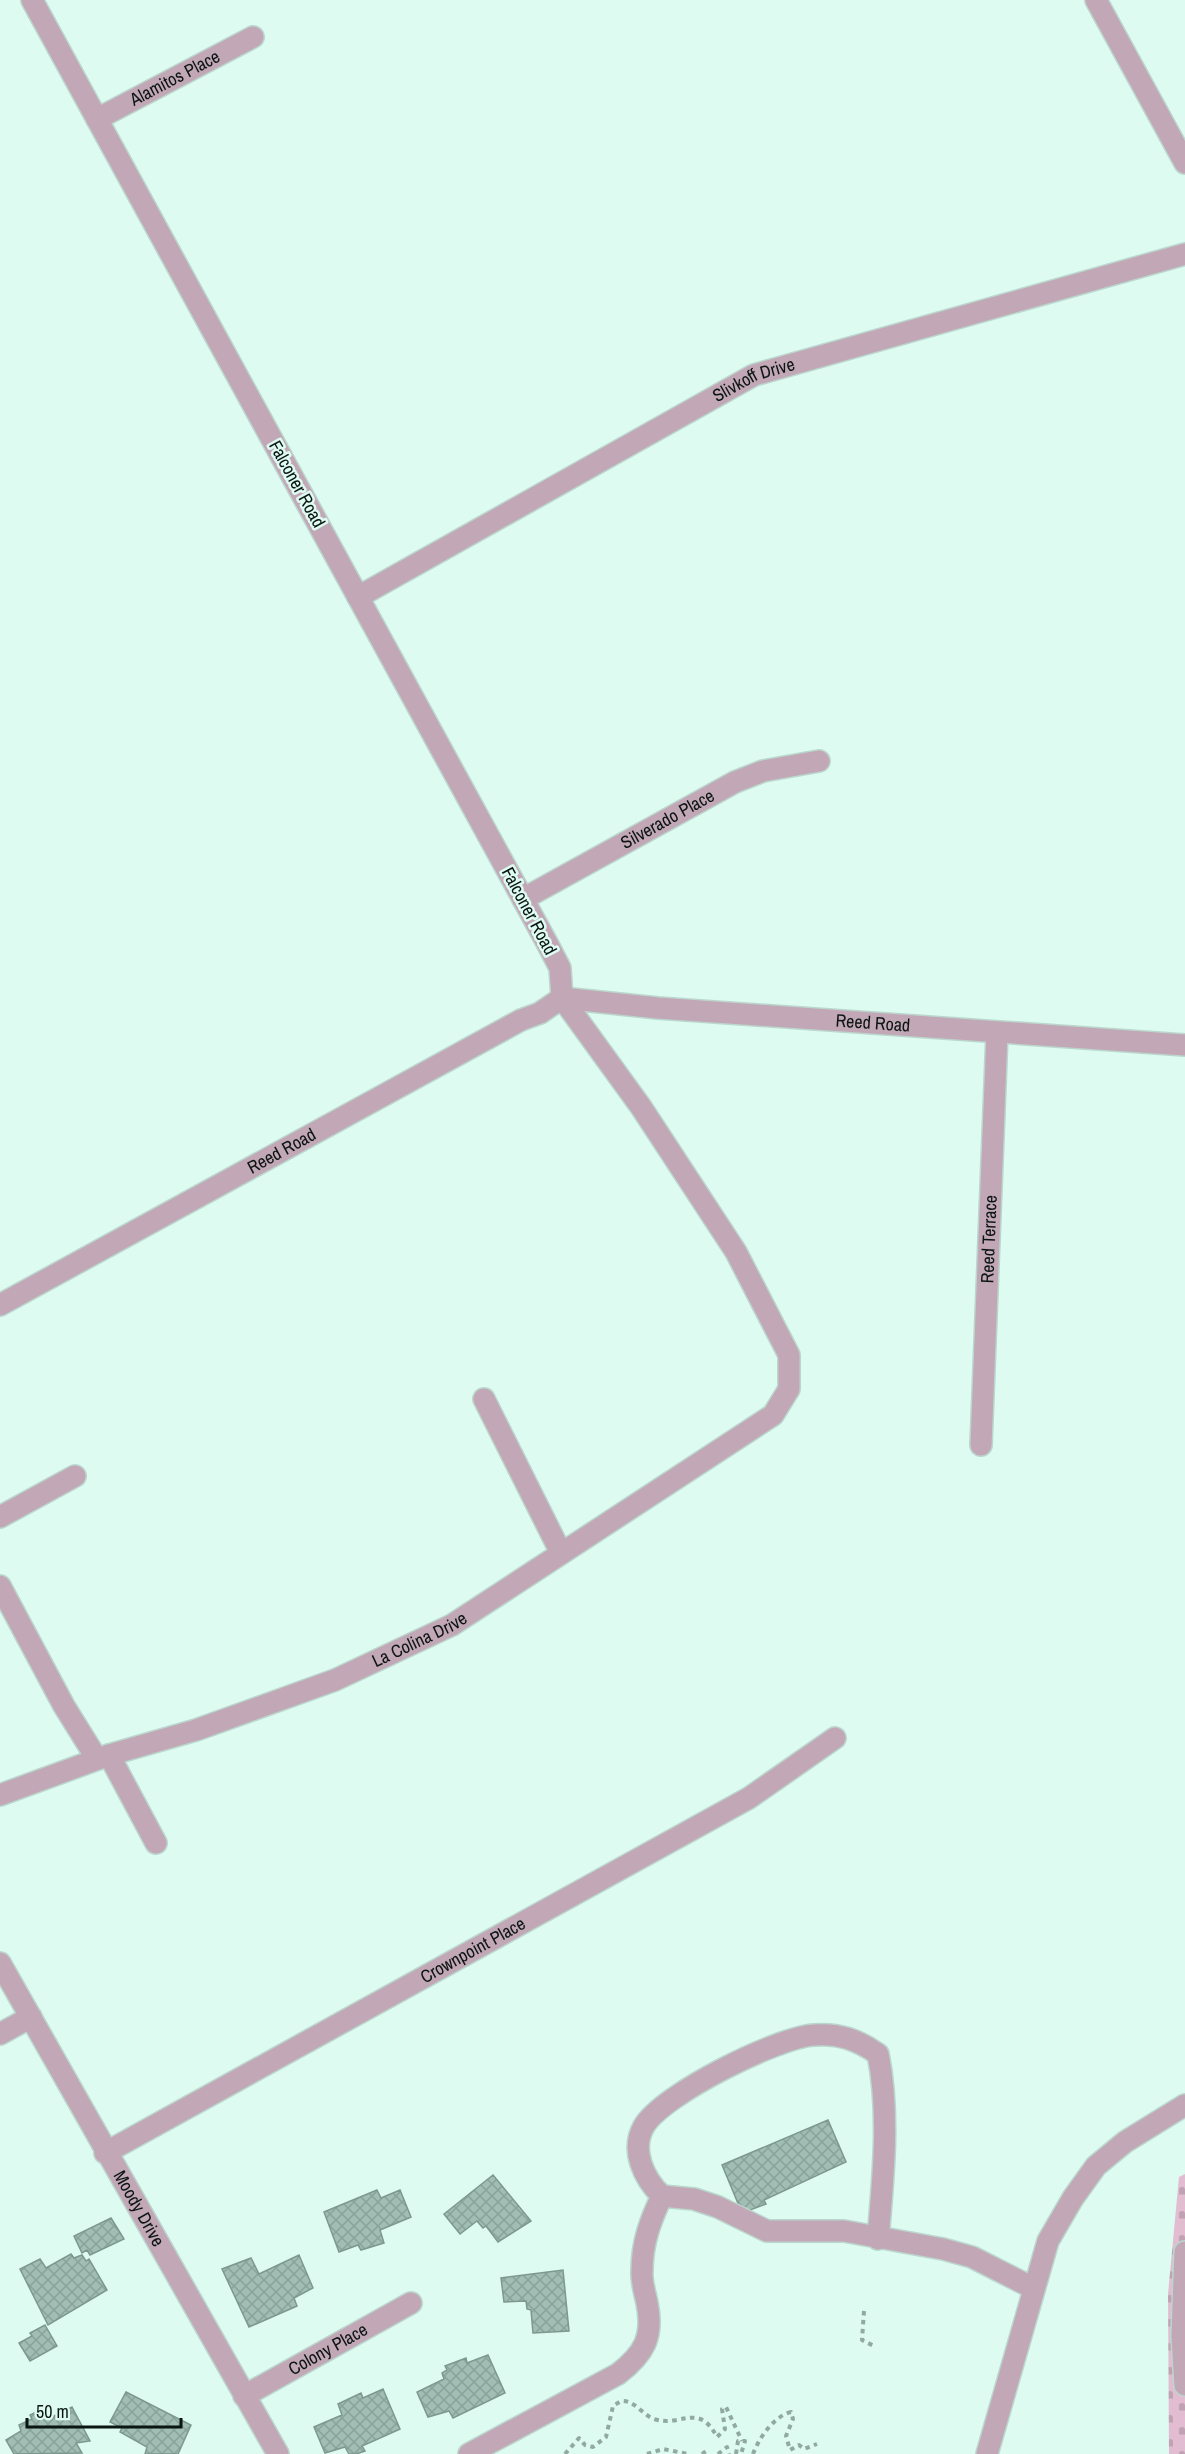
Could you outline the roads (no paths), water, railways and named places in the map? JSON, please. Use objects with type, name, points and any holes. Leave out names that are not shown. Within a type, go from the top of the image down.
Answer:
[{"type":"street","name":"Falconer Road","points":[[32,0],[524,899],[560,968],[562,998]]},
{"type":"street","points":[[1096,0],[1185,163]]},
{"type":"street","name":"Alamitos Place","points":[[97,119],[253,37]]},
{"type":"street","name":"Slivkoff Drive","points":[[358,597],[754,375],[1185,254]]},
{"type":"street","name":"Silverado Place","points":[[524,899],[735,782],[763,771],[819,761]]},
{"type":"street","name":"Reed Road","points":[[0,1305],[520,1020],[540,1013],[562,998],[658,1008],[1185,1045]]},
{"type":"street","name":"La Colina Drive","points":[[0,1795],[103,1757],[196,1730],[335,1680],[452,1625],[773,1415],[789,1389],[789,1355],[736,1252],[641,1107],[562,998]]},
{"type":"street","name":"Reed Terrace","points":[[981,1445],[997,1033]]},
{"type":"street","points":[[484,1400],[561,1553]]},
{"type":"street","points":[[0,1517],[75,1476]]},
{"type":"street","points":[[0,1586],[64,1706],[103,1757],[156,1843]]},
{"type":"street","name":"Crownpoint Place","points":[[105,2153],[749,1798],[835,1738]]},
{"type":"street","name":"Moody Drive","points":[[0,1963],[105,2153],[278,2454]]},
{"type":"street","points":[[0,2034],[31,2017]]},
{"type":"street","points":[[878,2239],[882,2182],[882,2075],[878,2054],[861,2042],[847,2037],[812,2035],[788,2040],[714,2074],[669,2101],[644,2127],[638,2148],[641,2165],[651,2185],[662,2196],[694,2199],[718,2207],[767,2231],[844,2231],[878,2239],[944,2249],[972,2257],[1033,2288]]},
{"type":"street","points":[[987,2454],[1048,2241],[1073,2198],[1096,2166],[1125,2142],[1185,2105]]},
{"type":"street","points":[[469,2454],[618,2374],[638,2359],[648,2340],[649,2313],[642,2274],[643,2253],[648,2226],[662,2196]]},
{"type":"street","points":[[1185,2252],[1183,2336],[1185,2385]]},
{"type":"street","name":"Colony Place","points":[[244,2396],[411,2303]]}]
